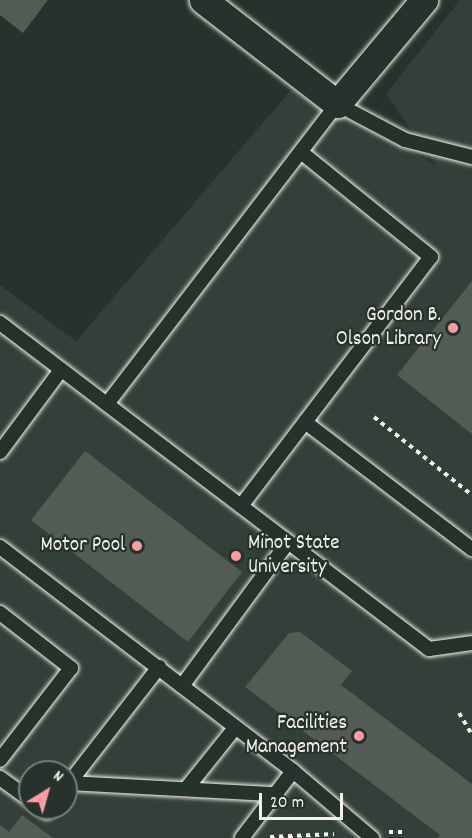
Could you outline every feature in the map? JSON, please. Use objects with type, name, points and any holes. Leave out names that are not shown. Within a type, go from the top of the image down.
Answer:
[{"type":"street","points":[[203,0],[338,104],[424,0]]},
{"type":"lane","points":[[107,404],[338,104],[405,140],[472,157]]},
{"type":"lane","points":[[241,506],[431,257],[301,152]]},
{"type":"lane","points":[[0,323],[429,649],[472,643]]},
{"type":"lane","points":[[0,452],[61,370]]},
{"type":"lane","points":[[305,422],[472,549]]},
{"type":"lane","points":[[182,686],[288,542]]},
{"type":"lane","points":[[0,547],[293,771],[369,836]]},
{"type":"lane","points":[[0,614],[71,668],[0,760]]},
{"type":"lane","points":[[78,772],[159,667]]},
{"type":"lane","points":[[186,789],[235,728]]},
{"type":"lane","points":[[242,838],[293,771]]},
{"type":"lane","points":[[0,778],[18,791]]},
{"type":"lane","points":[[78,785],[275,794]]},
{"type":"path","points":[[374,417],[472,495]]},
{"type":"path","points":[[459,713],[472,735]]},
{"type":"path","points":[[242,838],[369,836],[406,832]]},
{"type":"shaded area","name":"Minot State University","points":[[460,0],[472,0],[472,838],[0,838],[0,285],[76,341],[291,90],[436,165],[386,94]]},
{"type":"building","points":[[0,0],[48,0],[23,33],[0,15]]},
{"type":"building","name":"Gordon B. Olson Library","points":[[472,281],[472,434],[397,375]]},
{"type":"building","name":"Motor Pool","points":[[85,451],[242,572],[188,642],[31,520]]},
{"type":"building","name":"Facilities Management","points":[[300,632],[352,671],[341,685],[472,784],[472,838],[438,838],[440,835],[245,687],[289,633]]},
{"type":"building","points":[[18,820],[29,820],[53,838],[0,838],[0,825],[9,832]]},
{"type":"place","name":"Gordon B. Olson Library","points":[[453,328]]},
{"type":"place","name":"Motor Pool","points":[[137,546]]},
{"type":"place","name":"Minot State University","points":[[236,556]]},
{"type":"place","name":"Facilities Management","points":[[359,736]]}]
